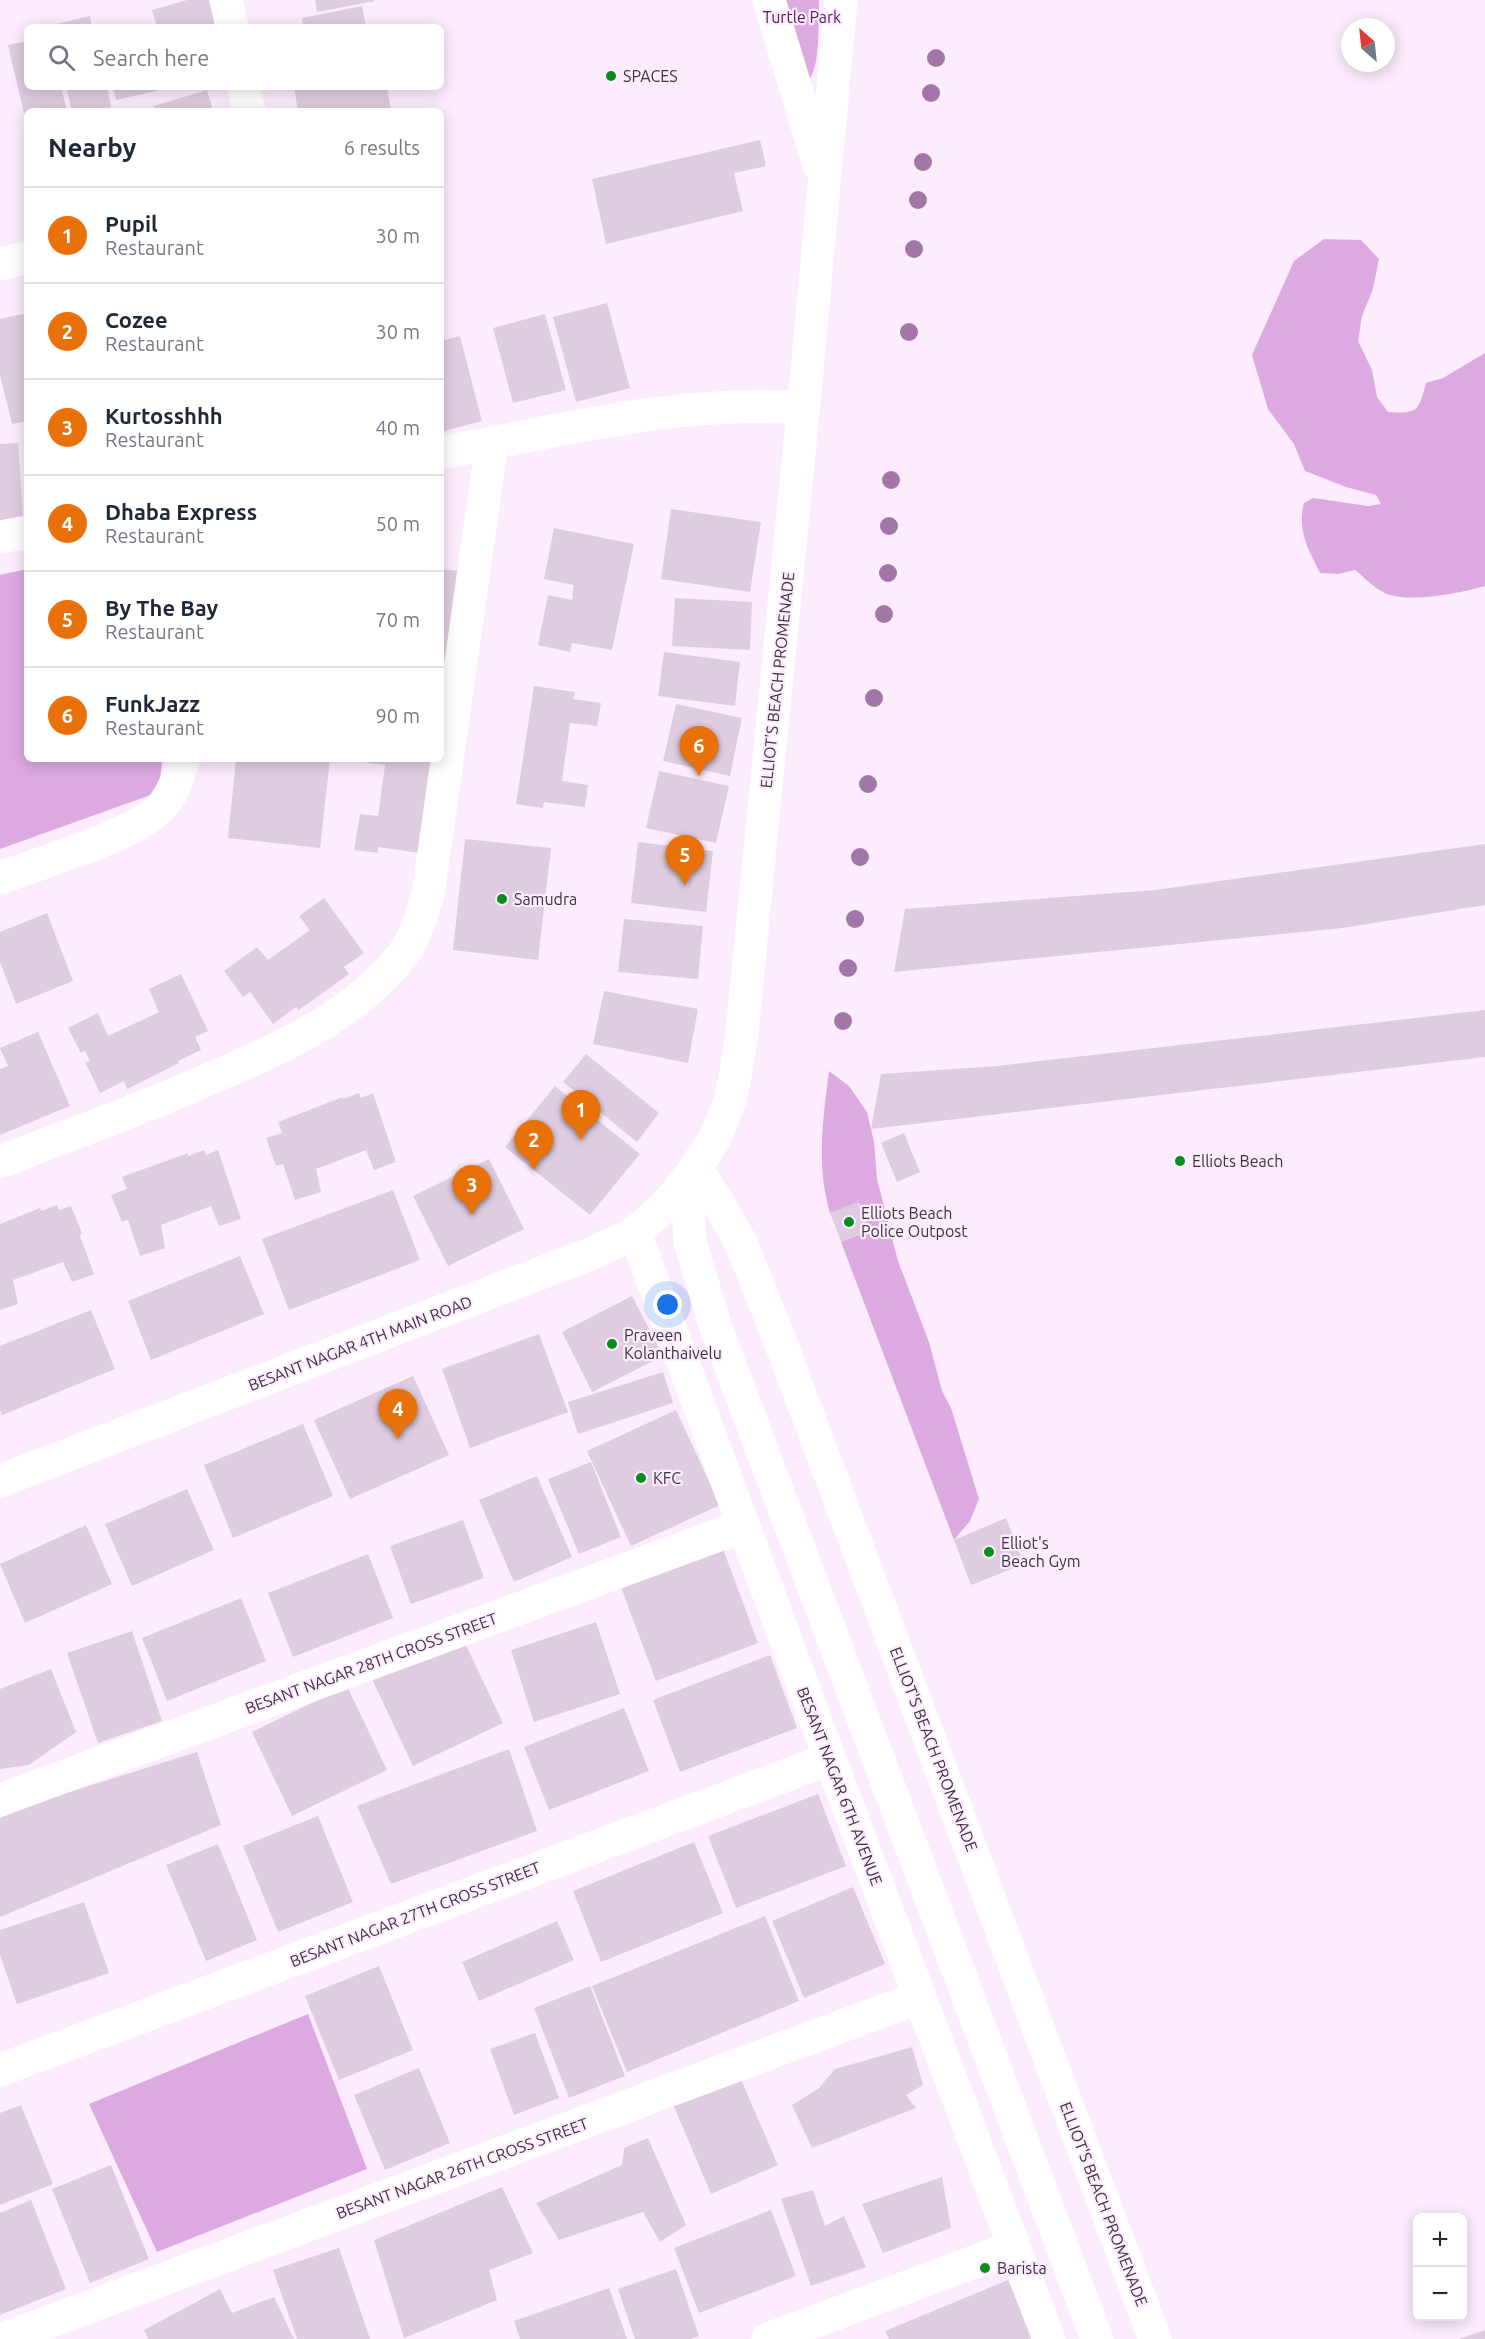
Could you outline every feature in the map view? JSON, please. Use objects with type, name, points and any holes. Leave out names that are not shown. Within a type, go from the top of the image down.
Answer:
[{"type":"street","points":[[226,0],[231,24]]},
{"type":"street","name":"ELLIOT'S BEACH PROMENADE","points":[[769,0],[824,181]]},
{"type":"street","name":"ELLIOT'S BEACH PROMENADE","points":[[841,0],[742,1032],[729,1104],[714,1140],[695,1168],[688,1202],[690,1242],[716,1328],[1097,2339]]},
{"type":"street","points":[[245,90],[248,108]]},
{"type":"street","points":[[0,264],[24,259]]},
{"type":"street","points":[[444,452],[656,412],[748,405],[803,408]]},
{"type":"street","points":[[0,1162],[176,1094],[301,1036],[367,991],[405,952],[428,895],[432,875],[492,443]]},
{"type":"street","points":[[0,537],[24,533]]},
{"type":"street","points":[[0,878],[131,828],[162,806],[177,783],[182,762]]},
{"type":"street","name":"ELLIOT'S BEACH PROMENADE","points":[[695,1168],[740,1241],[776,1330],[1155,2339]]},
{"type":"street","name":"BESANT NAGAR 4TH MAIN ROAD","points":[[0,1480],[565,1266],[635,1233],[667,1204],[695,1168]]},
{"type":"street","name":"BESANT NAGAR 6TH AVENUE","points":[[635,1233],[1049,2339]]},
{"type":"street","name":"BESANT NAGAR 28TH CROSS STREET","points":[[0,1800],[743,1526]]},
{"type":"street","name":"BESANT NAGAR 27TH CROSS STREET","points":[[0,2070],[830,1759]]},
{"type":"street","name":"BESANT NAGAR 26TH CROSS STREET","points":[[3,2339],[920,1997]]},
{"type":"street","points":[[768,2339],[1014,2247]]},
{"type":"green space","name":"Turtle Park","points":[[780,0],[819,0],[817,55],[815,66],[808,80]]},
{"type":"green space","points":[[1324,239],[1361,240],[1379,259],[1373,289],[1362,316],[1358,341],[1372,370],[1377,397],[1388,412],[1405,412],[1415,409],[1419,405],[1426,383],[1443,378],[1485,353],[1485,586],[1438,596],[1401,597],[1381,591],[1355,570],[1338,574],[1320,573],[1311,556],[1303,531],[1304,503],[1313,498],[1368,506],[1381,504],[1376,495],[1346,487],[1305,471],[1294,444],[1268,409],[1252,355],[1294,261]]},
{"type":"green space","points":[[24,570],[24,762],[162,762],[159,792],[0,849],[0,575]]},
{"type":"green space","points":[[829,1071],[849,1086],[867,1112],[874,1142],[877,1179],[898,1261],[929,1342],[942,1391],[951,1408],[979,1499],[970,1521],[954,1540],[841,1242],[869,1231],[859,1203],[830,1213],[822,1160],[823,1124]]},
{"type":"green space","points":[[308,2014],[367,2169],[157,2252],[89,2104]]},
{"type":"building","points":[[187,0],[209,0],[216,24],[156,24],[152,10]]},
{"type":"building","points":[[315,0],[374,0],[375,1],[317,12]]},
{"type":"building","points":[[362,6],[365,24],[303,24],[302,18]]},
{"type":"building","points":[[90,16],[91,24],[56,24]]},
{"type":"building","points":[[24,42],[24,90],[62,90],[66,108],[24,108],[24,113],[8,45]]},
{"type":"building","points":[[67,90],[108,90],[111,107],[71,108]]},
{"type":"building","points":[[114,90],[156,91],[116,100]]},
{"type":"building","points":[[207,90],[212,108],[154,108],[154,106]]},
{"type":"building","points":[[294,90],[388,90],[390,108],[298,108]]},
{"type":"building","points":[[760,140],[766,166],[734,173],[743,211],[606,244],[592,179]]},
{"type":"building","points":[[607,303],[630,388],[576,402],[553,317]]},
{"type":"building","points":[[24,314],[24,422],[12,424],[0,375],[0,319]]},
{"type":"building","points":[[545,314],[566,390],[513,403],[493,328]]},
{"type":"building","points":[[460,336],[482,421],[444,431],[444,340]]},
{"type":"building","points":[[18,443],[24,532],[0,533],[0,444]]},
{"type":"building","points":[[671,509],[761,522],[750,592],[661,579]]},
{"type":"building","points":[[554,528],[634,544],[612,650],[572,643],[570,652],[538,645],[548,595],[572,600],[574,585],[544,579]]},
{"type":"building","points":[[444,569],[459,571],[444,671]]},
{"type":"building","points":[[675,598],[752,602],[750,650],[672,646]]},
{"type":"building","points":[[664,652],[740,662],[735,706],[658,696]]},
{"type":"building","points":[[534,686],[575,692],[573,699],[601,703],[597,726],[570,723],[562,781],[588,785],[585,807],[544,802],[543,808],[516,804]]},
{"type":"building","points":[[676,704],[742,718],[730,776],[663,761]]},
{"type":"building","points":[[236,762],[330,762],[320,848],[228,838]]},
{"type":"building","points":[[441,762],[427,854],[378,847],[378,853],[354,850],[360,814],[378,816],[385,765],[367,763]]},
{"type":"building","points":[[659,771],[729,786],[716,843],[646,828]]},
{"type":"building","name":"Samudra","points":[[465,839],[551,848],[538,960],[453,950]]},
{"type":"building","points":[[638,842],[713,851],[706,912],[631,903]]},
{"type":"building","points":[[1485,844],[1485,905],[1343,928],[894,972],[905,909],[1155,890]]},
{"type":"building","points":[[324,898],[364,953],[344,967],[349,974],[299,1010],[296,1007],[273,1024],[250,992],[243,997],[224,971],[257,947],[268,960],[310,930],[299,916]]},
{"type":"building","points":[[47,913],[73,981],[16,1004],[0,962],[0,932]]},
{"type":"building","points":[[624,919],[703,926],[698,979],[618,972]]},
{"type":"building","points":[[181,974],[208,1031],[195,1037],[201,1050],[127,1089],[124,1081],[100,1093],[85,1062],[90,1061],[85,1051],[81,1053],[68,1028],[98,1013],[108,1036],[159,1012],[149,989]]},
{"type":"building","points":[[604,991],[698,1009],[688,1063],[593,1044]]},
{"type":"building","points":[[1485,1010],[1485,1057],[871,1129],[881,1074],[997,1066]]},
{"type":"building","points":[[38,1032],[70,1106],[0,1135],[0,1069],[8,1066],[0,1048]]},
{"type":"building","points":[[586,1054],[659,1113],[637,1142],[563,1082]]},
{"type":"building","points":[[555,1086],[640,1154],[590,1215],[505,1147]]},
{"type":"building","points":[[359,1093],[361,1098],[373,1093],[396,1162],[374,1170],[366,1150],[316,1169],[321,1192],[295,1200],[283,1164],[276,1166],[266,1138],[282,1133],[278,1122]]},
{"type":"building","points":[[904,1133],[920,1172],[897,1182],[881,1143]]},
{"type":"building","points":[[204,1150],[206,1155],[218,1150],[241,1219],[219,1226],[211,1206],[161,1225],[165,1248],[140,1256],[128,1220],[122,1222],[111,1195],[127,1189],[122,1177],[188,1153],[188,1156]]},
{"type":"building","points":[[489,1159],[524,1229],[448,1266],[413,1196]]},
{"type":"building","points":[[393,1190],[420,1260],[289,1310],[262,1239]]},
{"type":"building","name":"Elliots Beach Police Outpost","points":[[858,1202],[869,1231],[841,1242],[830,1213]]},
{"type":"building","points":[[57,1205],[59,1210],[71,1206],[94,1274],[72,1282],[63,1262],[13,1280],[18,1304],[0,1310],[0,1224],[40,1208],[41,1211]]},
{"type":"building","points":[[240,1256],[264,1314],[151,1360],[128,1301]]},
{"type":"building","name":"Praveen Kolanthaivelu","points":[[632,1296],[663,1356],[592,1392],[562,1332]]},
{"type":"building","points":[[91,1310],[115,1369],[2,1415],[0,1410],[0,1346]]},
{"type":"building","points":[[539,1334],[568,1412],[470,1448],[442,1369]]},
{"type":"building","points":[[663,1372],[673,1403],[578,1434],[568,1402]]},
{"type":"building","points":[[413,1376],[449,1455],[350,1499],[314,1420]]},
{"type":"building","points":[[676,1410],[720,1505],[631,1546],[587,1451]]},
{"type":"building","points":[[303,1424],[333,1496],[233,1538],[204,1465]]},
{"type":"building","points":[[591,1462],[621,1537],[579,1554],[548,1479]]},
{"type":"building","points":[[537,1476],[572,1557],[514,1582],[479,1500]]},
{"type":"building","points":[[187,1489],[214,1550],[132,1586],[105,1524]]},
{"type":"building","name":"Elliot's Beach Gym","points":[[1006,1518],[1024,1564],[971,1585],[954,1540]]},
{"type":"building","points":[[463,1520],[484,1578],[411,1604],[390,1546]]},
{"type":"building","points":[[86,1525],[112,1584],[25,1623],[0,1564]]},
{"type":"building","points":[[723,1549],[758,1643],[656,1681],[621,1587]]},
{"type":"building","points":[[368,1554],[393,1618],[293,1657],[268,1593]]},
{"type":"building","points":[[241,1598],[266,1661],[167,1701],[142,1638]]},
{"type":"building","points":[[596,1622],[620,1694],[534,1722],[511,1650]]},
{"type":"building","points":[[132,1631],[162,1721],[98,1743],[67,1653]]},
{"type":"building","points":[[462,1637],[503,1723],[413,1766],[372,1679]]},
{"type":"building","points":[[770,1655],[797,1728],[680,1772],[653,1700]]},
{"type":"building","points":[[51,1669],[76,1732],[29,1765],[0,1769],[0,1689]]},
{"type":"building","points":[[347,1686],[387,1770],[292,1816],[252,1732]]},
{"type":"building","points":[[624,1708],[649,1771],[549,1810],[524,1747]]},
{"type":"building","points":[[509,1749],[537,1831],[391,1884],[357,1806]]},
{"type":"building","points":[[197,1752],[221,1825],[0,1917],[0,1818],[47,1799]]},
{"type":"building","points":[[818,1794],[846,1866],[736,1908],[708,1836]]},
{"type":"building","points":[[318,1816],[353,1902],[278,1932],[243,1846]]},
{"type":"building","points":[[694,1842],[723,1913],[601,1962],[573,1891]]},
{"type":"building","points":[[218,1844],[257,1940],[206,1961],[166,1865]]},
{"type":"building","points":[[853,1887],[885,1964],[804,1998],[772,1921]]},
{"type":"building","points":[[84,1902],[109,1973],[17,2004],[0,1955],[0,1930]]},
{"type":"building","points":[[765,1916],[799,2001],[627,2072],[592,1986]]},
{"type":"building","points":[[557,1921],[574,1960],[479,2001],[462,1962]]},
{"type":"building","points":[[379,1966],[413,2050],[339,2080],[305,1996]]},
{"type":"building","points":[[590,1986],[625,2076],[569,2098],[534,2008]]},
{"type":"building","points":[[535,2033],[559,2098],[514,2115],[490,2049]]},
{"type":"building","points":[[912,2047],[923,2085],[906,2095],[916,2108],[812,2148],[792,2105],[818,2089],[835,2069]]},
{"type":"building","points":[[419,2068],[450,2143],[385,2170],[354,2095]]},
{"type":"building","points":[[739,2075],[778,2165],[711,2194],[673,2104]]},
{"type":"building","points":[[21,2105],[53,2184],[0,2205],[0,2113]]},
{"type":"building","points":[[648,2138],[686,2225],[660,2242],[643,2212],[559,2240],[536,2203],[622,2165],[624,2148]]},
{"type":"building","points":[[111,2165],[149,2259],[90,2283],[52,2189]]},
{"type":"building","points":[[942,2177],[951,2228],[883,2253],[862,2204]]},
{"type":"building","points":[[502,2187],[533,2253],[489,2270],[497,2300],[404,2338],[374,2240]]},
{"type":"building","points":[[813,2190],[825,2226],[844,2216],[866,2267],[811,2286],[781,2199]]},
{"type":"building","points":[[31,2200],[66,2289],[0,2315],[0,2213]]},
{"type":"building","points":[[771,2210],[796,2276],[699,2313],[674,2248]]},
{"type":"building","points":[[339,2248],[370,2339],[297,2339],[273,2270]]},
{"type":"building","points":[[676,2269],[699,2336],[691,2339],[635,2339],[618,2289]]},
{"type":"building","points":[[1008,2280],[1032,2339],[889,2339],[885,2331]]},
{"type":"building","points":[[609,2288],[627,2339],[520,2339],[514,2321]]},
{"type":"building","points":[[220,2289],[232,2313],[274,2297],[294,2339],[148,2339],[144,2330]]},
{"type":"building","points":[[1485,2330],[1485,2339],[1459,2339]]},
{"type":"place","name":"SPACES","points":[[611,76]]},
{"type":"place","name":"FunkJazz","points":[[699,776]]},
{"type":"place","name":"By The Bay","points":[[685,885]]},
{"type":"place","name":"Samudra","points":[[502,899]]},
{"type":"place","name":"Pupil","points":[[581,1140]]},
{"type":"place","name":"Elliots Beach","points":[[1180,1161]]},
{"type":"place","name":"Cozee","points":[[534,1170]]},
{"type":"place","name":"Kurtosshhh","points":[[472,1215]]},
{"type":"place","name":"Elliots Beach Police Outpost","points":[[849,1222]]},
{"type":"place","name":"Praveen Kolanthaivelu","points":[[612,1344]]},
{"type":"place","name":"Dhaba Express","points":[[398,1439]]},
{"type":"place","name":"KFC","points":[[641,1478]]},
{"type":"place","name":"Elliot's Beach Gym","points":[[989,1552]]},
{"type":"place","name":"Barista","points":[[985,2268]]}]
